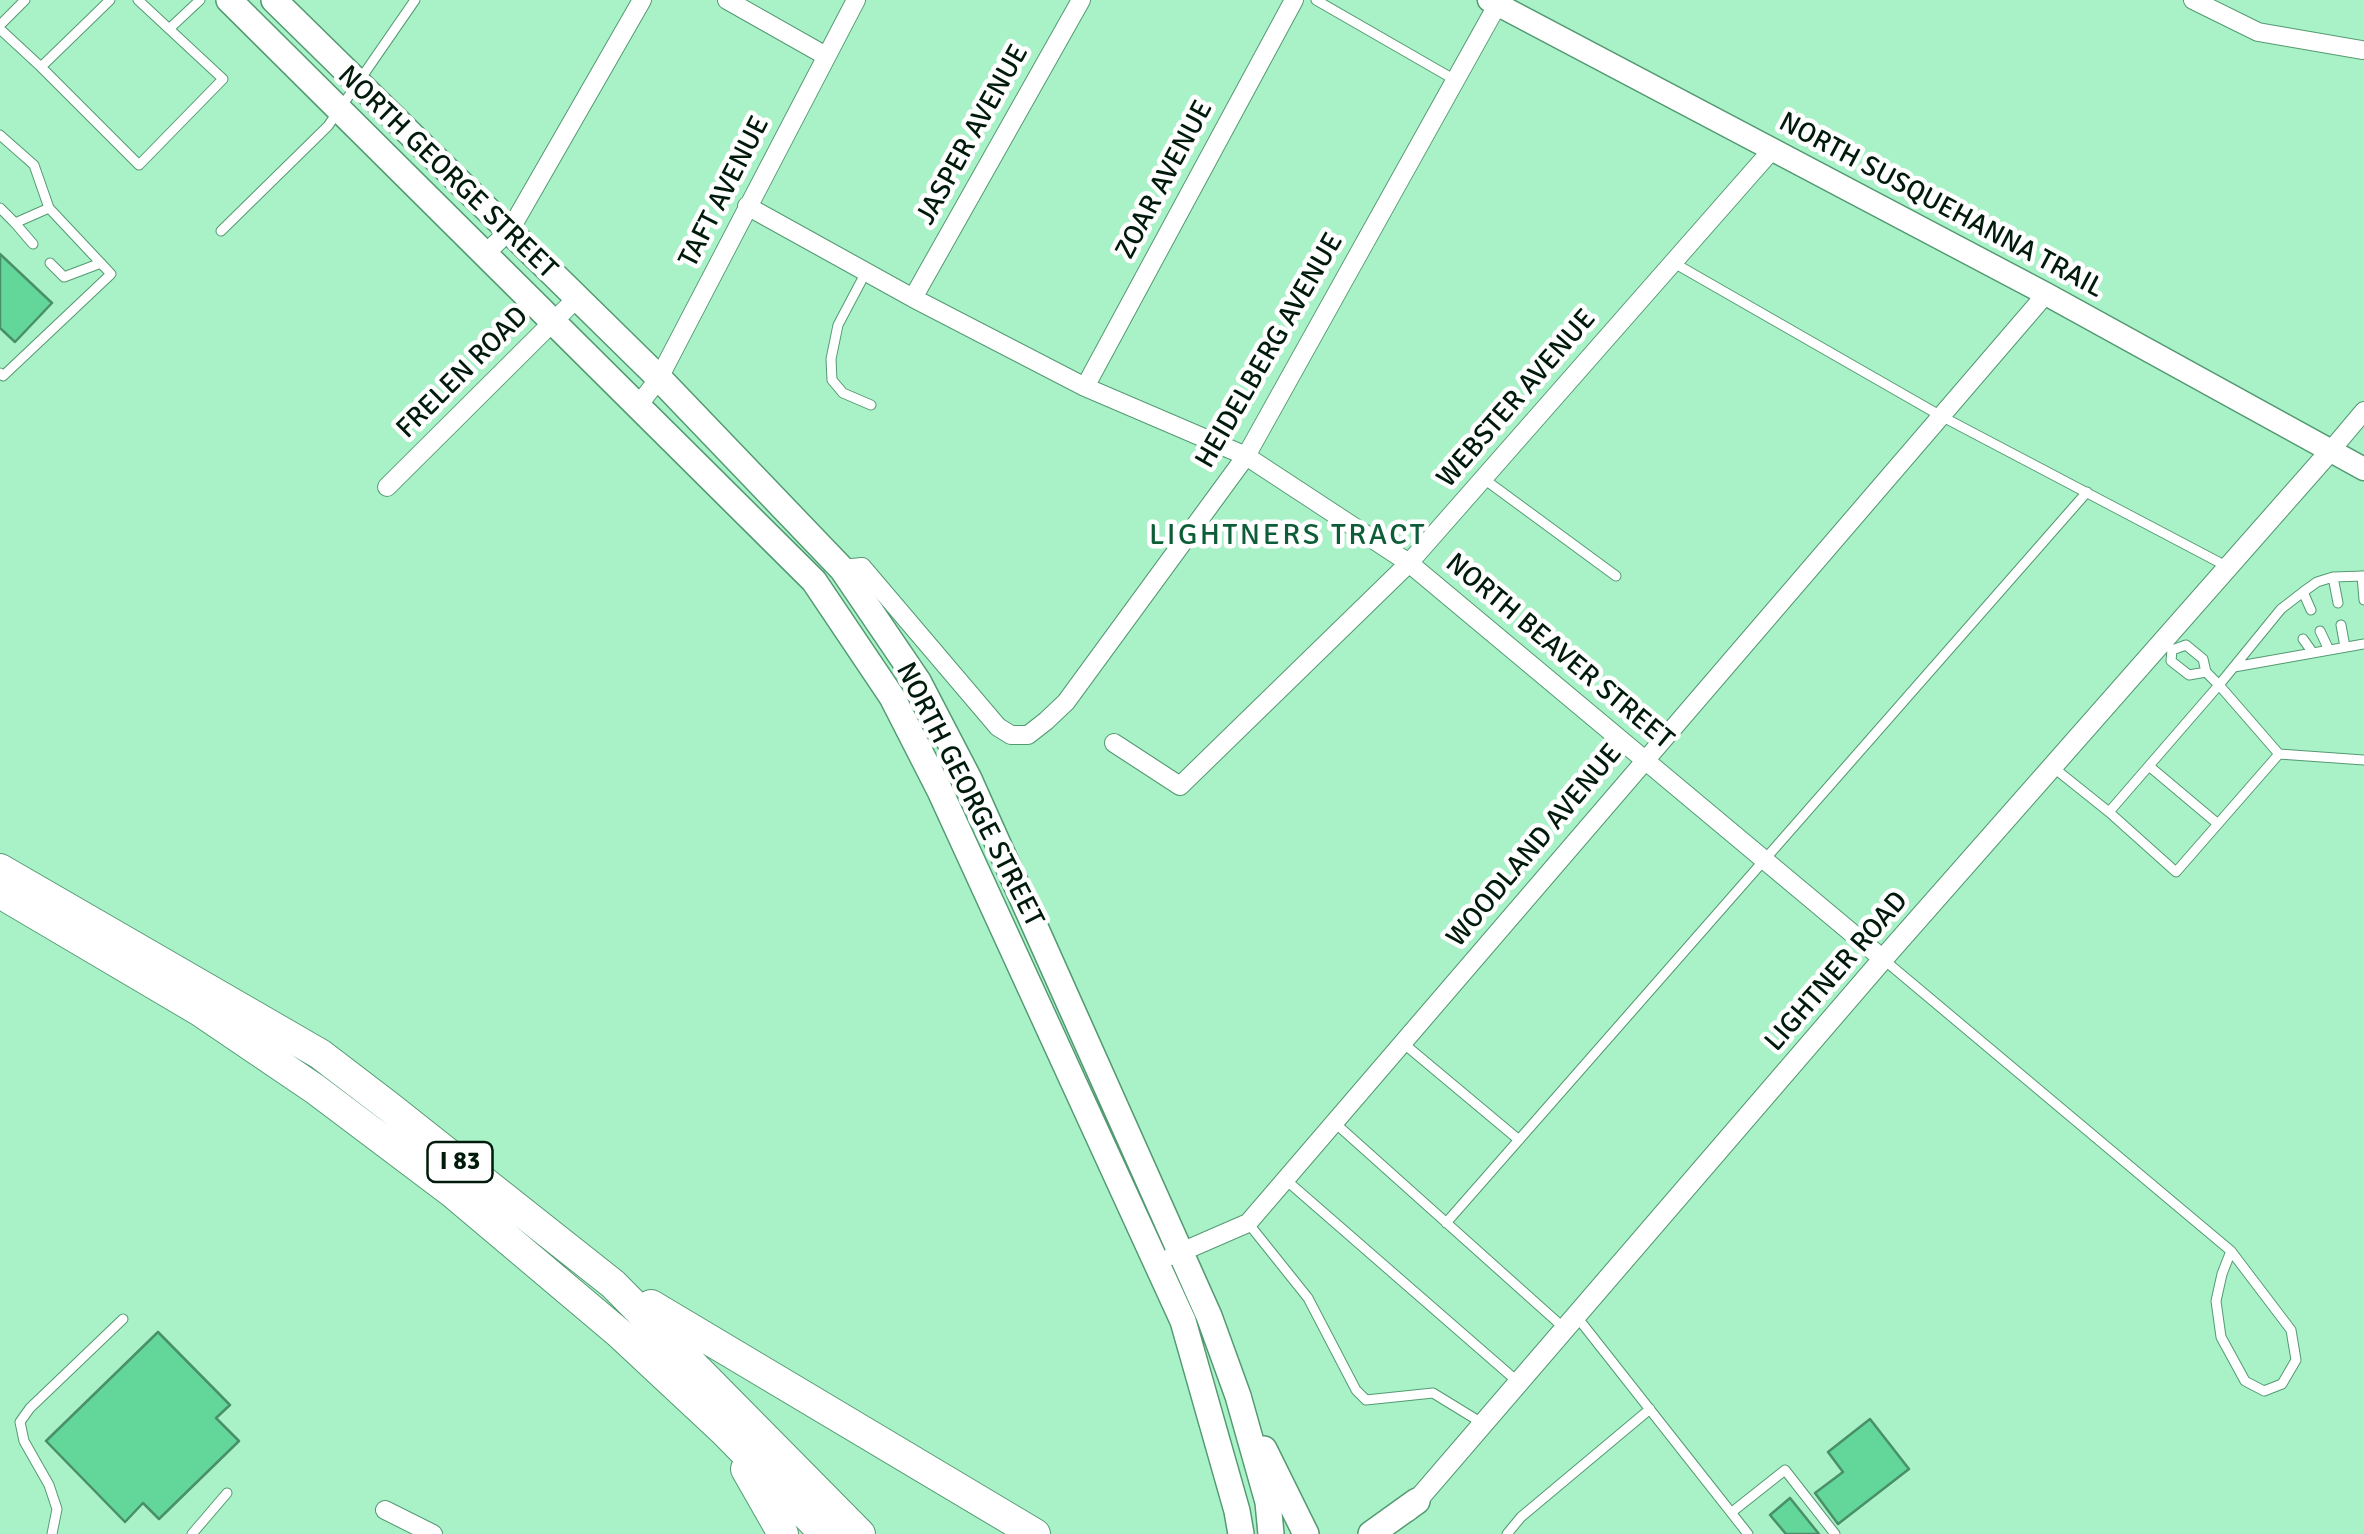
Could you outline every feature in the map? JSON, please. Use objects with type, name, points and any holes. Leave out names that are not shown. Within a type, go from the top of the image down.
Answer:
[{"type":"highway","name":"I 83","points":[[0,868],[320,1054],[613,1284],[860,1534]]},
{"type":"highway","name":"I 83","points":[[0,893],[200,1011],[360,1122],[575,1294],[724,1432],[825,1534]]},
{"type":"highway","points":[[613,1284],[1034,1534]]},
{"type":"highway","points":[[724,1432],[782,1534]]},
{"type":"main road","name":"NORTH GEORGE STREET","points":[[229,0],[814,581],[892,697],[1169,1257],[1209,1316],[1238,1396],[1268,1502],[1271,1534]]},
{"type":"main road","name":"NORTH GEORGE STREET","points":[[274,0],[659,378],[842,569],[918,681],[969,779],[1169,1257],[1182,1321],[1238,1510],[1241,1534]]},
{"type":"main road","name":"NORTH SUSQUEHANNA TRAIL","points":[[1495,1],[2364,468]]},
{"type":"main road","points":[[1238,1396],[1306,1534]]},
{"type":"main road","points":[[1371,1534],[1416,1501]]},
{"type":"street","points":[[486,254],[510,230],[642,0]]},
{"type":"street","points":[[727,0],[826,56]]},
{"type":"street","name":"TAFT AVENUE","points":[[638,406],[659,378],[856,0]]},
{"type":"street","name":"JASPER AVENUE","points":[[913,298],[1081,0]]},
{"type":"street","name":"ZOAR AVENUE","points":[[1086,387],[1294,0]]},
{"type":"street","points":[[2193,0],[2258,32],[2363,50]]},
{"type":"street","name":"HEIDELBERG AVENUE","points":[[842,569],[862,567],[998,727],[1011,735],[1028,735],[1066,702],[1246,456],[1495,1]]},
{"type":"street","name":"WEBSTER AVENUE","points":[[1114,743],[1180,786],[1409,563],[1772,151]]},
{"type":"street","name":"NORTH BEAVER STREET","points":[[747,206],[1086,387],[1246,456],[1409,563],[1883,959]]},
{"type":"street","name":"WOODLAND AVENUE","points":[[1169,1257],[1248,1223],[2046,294]]},
{"type":"street","name":"FRELEN ROAD","points":[[387,487],[576,298]]},
{"type":"street","points":[[2332,449],[2364,411]]},
{"type":"street","name":"LIGHTNER ROAD","points":[[1388,1534],[1883,959],[2052,767],[2167,645],[2228,567],[2332,449]]},
{"type":"street","points":[[385,1510],[433,1534]]},
{"type":"lane","points":[[7,0],[16,9]]},
{"type":"lane","points":[[26,0],[0,27],[138,164],[223,80],[138,0]]},
{"type":"lane","points":[[41,67],[110,0]]},
{"type":"lane","points":[[170,28],[200,0]]},
{"type":"lane","points":[[222,231],[328,126],[415,0]]},
{"type":"lane","points":[[1316,0],[1455,80]]},
{"type":"lane","points":[[0,135],[34,165],[49,208],[111,274],[3,376],[0,373]]},
{"type":"lane","points":[[0,208],[33,244]]},
{"type":"lane","points":[[15,224],[49,208]]},
{"type":"lane","points":[[1674,262],[1941,416],[2228,567]]},
{"type":"lane","points":[[50,263],[64,276],[100,263]]},
{"type":"lane","points":[[866,272],[838,325],[832,380],[843,393],[871,405]]},
{"type":"lane","points":[[1484,479],[1616,576]]},
{"type":"lane","points":[[1446,1224],[2087,492]]},
{"type":"lane","points":[[2109,812],[2282,609],[2318,582],[2334,577],[2363,576],[2364,600]]},
{"type":"lane","points":[[2334,577],[2338,604]]},
{"type":"lane","points":[[2303,592],[2311,610]]},
{"type":"lane","points":[[2282,609],[2290,621]]},
{"type":"lane","points":[[2342,625],[2345,647]]},
{"type":"lane","points":[[2265,629],[2274,637]]},
{"type":"lane","points":[[2320,630],[2329,650]]},
{"type":"lane","points":[[2303,640],[2313,653]]},
{"type":"lane","points":[[2234,667],[2292,653],[2364,644]]},
{"type":"lane","points":[[2206,672],[2190,675],[2171,661],[2167,645],[2186,645],[2203,659],[2206,672],[2279,754],[2364,760]]},
{"type":"lane","points":[[2052,767],[2176,872],[2279,754]]},
{"type":"lane","points":[[2149,766],[2218,824]]},
{"type":"lane","points":[[1883,959],[2231,1251],[2291,1330],[2296,1360],[2282,1384],[2264,1391],[2245,1381],[2221,1338],[2216,1301],[2231,1251]]},
{"type":"lane","points":[[1404,1043],[1519,1140]]},
{"type":"lane","points":[[1335,1123],[1446,1224],[1571,1323],[1650,1410],[1748,1534]]},
{"type":"lane","points":[[1286,1180],[1520,1384]]},
{"type":"lane","points":[[1248,1223],[1308,1298],[1356,1390],[1366,1400],[1433,1393],[1484,1424]]},
{"type":"lane","points":[[52,1534],[56,1510],[49,1485],[24,1441],[20,1422],[123,1319]]},
{"type":"lane","points":[[1507,1534],[1521,1516],[1650,1410]]},
{"type":"lane","points":[[1732,1512],[1786,1470],[1835,1534]]},
{"type":"lane","points":[[192,1534],[227,1494]]},
{"type":"building","points":[[0,254],[52,303],[15,342],[0,328]]},
{"type":"building","points":[[158,1332],[230,1405],[216,1418],[239,1441],[159,1519],[143,1503],[125,1522],[46,1441]]},
{"type":"building","points":[[1870,1419],[1909,1469],[1838,1524],[1815,1493],[1843,1472],[1828,1452]]},
{"type":"building","points":[[1790,1498],[1819,1534],[1786,1534],[1770,1515]]},
{"type":"district","name":"LIGHTNERS TRACT","points":[[1288,536]]}]
